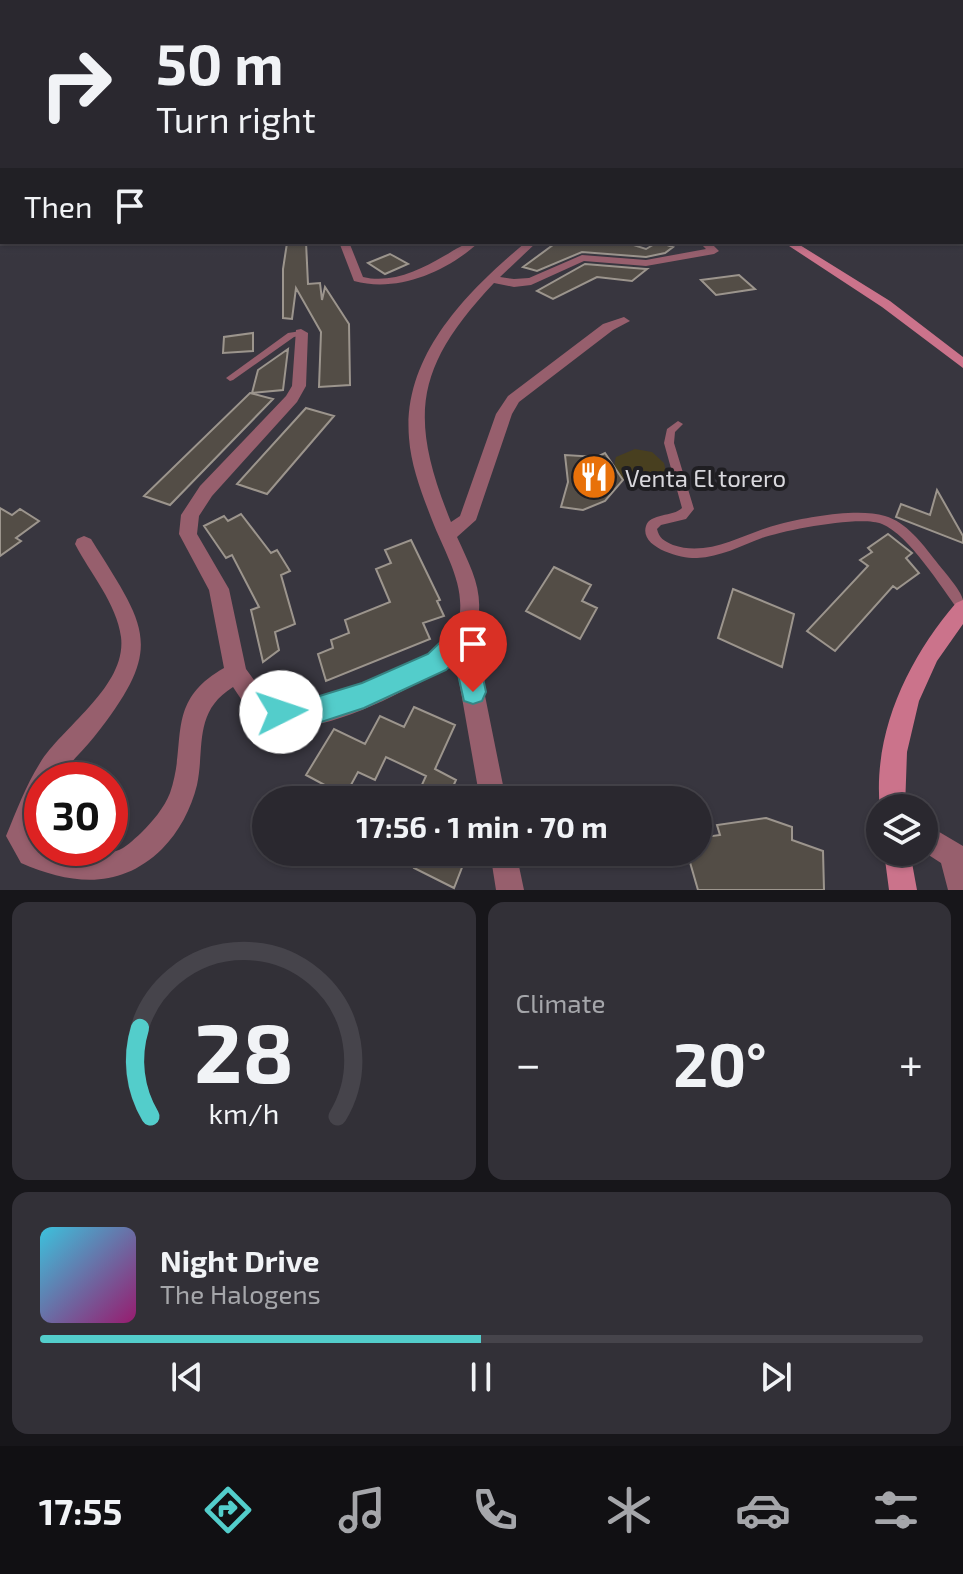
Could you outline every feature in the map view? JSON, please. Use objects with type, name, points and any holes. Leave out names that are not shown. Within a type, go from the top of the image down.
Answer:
[{"type":"main road","points":[[791,244],[886,304],[963,364]]},
{"type":"main road","points":[[892,794],[892,774],[910,689],[935,640],[963,608]]},
{"type":"main road","points":[[899,866],[903,890]]},
{"type":"street","points":[[345,244],[358,279],[379,285],[454,256],[471,244]]},
{"type":"street","points":[[301,333],[299,386],[292,399],[206,491],[190,515],[188,534],[219,589],[236,673],[261,709],[300,715],[364,695],[437,662],[462,636],[470,620],[470,595],[422,465],[416,426],[425,369],[450,326],[492,279],[530,244]]},
{"type":"street","points":[[492,279],[514,283],[531,281],[582,258],[646,263],[703,246]]},
{"type":"street","points":[[447,535],[467,520],[504,414],[513,399],[608,327],[624,321]]},
{"type":"street","points":[[59,762],[119,688],[135,650],[133,626],[84,544]]},
{"type":"street","points":[[462,636],[490,786]]},
{"type":"street","points":[[128,863],[168,826],[186,778],[188,732],[202,697],[219,681],[236,673]]},
{"type":"street","points":[[24,825],[19,836],[24,844]]},
{"type":"street","points":[[938,845],[958,858],[962,890]]},
{"type":"street","points":[[89,866],[111,866]]},
{"type":"street","points":[[506,866],[510,890]]},
{"type":"lane","points":[[230,378],[291,335],[301,333]]},
{"type":"lane","points":[[678,424],[670,431],[669,443],[688,509],[682,516],[658,521],[651,527],[652,535],[660,544],[696,555],[713,553],[771,530],[881,518],[899,528],[963,608]]},
{"type":"sand","points":[[635,449],[652,452],[664,463],[667,476],[663,481],[639,486],[617,473],[616,457]]},
{"type":"building","points":[[287,244],[306,244],[308,284],[320,283],[322,300],[325,287],[349,324],[350,385],[319,387],[321,332],[296,288],[292,319],[283,318],[283,269]]},
{"type":"building","points":[[554,244],[630,244],[646,249],[655,244],[664,244],[673,247],[665,253],[646,257],[582,252],[537,271],[523,267]]},
{"type":"building","points":[[390,254],[408,264],[385,274],[368,263]]},
{"type":"building","points":[[585,264],[647,269],[632,281],[597,277],[553,299],[537,291]]},
{"type":"building","points":[[739,275],[755,289],[716,295],[701,280]]},
{"type":"building","points":[[253,333],[253,351],[223,353],[224,337]]},
{"type":"building","points":[[288,349],[283,390],[252,393],[258,370]]},
{"type":"building","points":[[250,393],[273,399],[170,505],[144,496]]},
{"type":"building","points":[[306,408],[334,416],[267,494],[237,484]]},
{"type":"building","name":"Venta El torero","points":[[605,453],[623,480],[605,501],[583,510],[561,507],[568,482],[565,455],[597,457]]},
{"type":"building","points":[[937,490],[963,536],[963,543],[896,517],[901,504],[930,515]]},
{"type":"building","points":[[0,508],[12,515],[20,509],[39,521],[16,538],[21,541],[0,556]]},
{"type":"building","points":[[241,514],[271,553],[277,550],[290,571],[281,575],[295,624],[275,632],[279,650],[263,662],[251,610],[259,607],[232,555],[226,558],[204,526],[224,516],[228,521]]},
{"type":"building","points":[[888,534],[912,553],[906,558],[919,573],[897,589],[893,586],[835,651],[807,631],[868,566],[860,560],[872,552],[868,548]]},
{"type":"building","points":[[411,540],[440,600],[437,601],[444,616],[423,623],[430,639],[326,681],[318,654],[333,648],[331,640],[349,633],[345,620],[390,602],[376,569],[391,563],[385,550]]},
{"type":"building","points":[[554,567],[591,585],[582,601],[597,608],[580,639],[526,611]]},
{"type":"building","points":[[733,589],[794,614],[782,667],[718,638]]},
{"type":"building","points":[[414,707],[455,725],[435,769],[456,780],[453,786],[421,786],[426,776],[386,757],[375,780],[358,772],[350,786],[326,786],[306,775],[334,729],[365,744],[380,716],[404,727]]},
{"type":"building","points":[[766,818],[792,827],[792,840],[823,851],[824,890],[698,890],[691,866],[712,866],[712,836],[720,835],[717,825]]},
{"type":"building","points":[[415,866],[463,866],[454,888]]},
{"type":"place","name":"Venta El torero","points":[[594,477]]},
{"type":"route","points":[[281,712],[300,715],[364,695],[437,662],[462,636],[473,692]]}]
